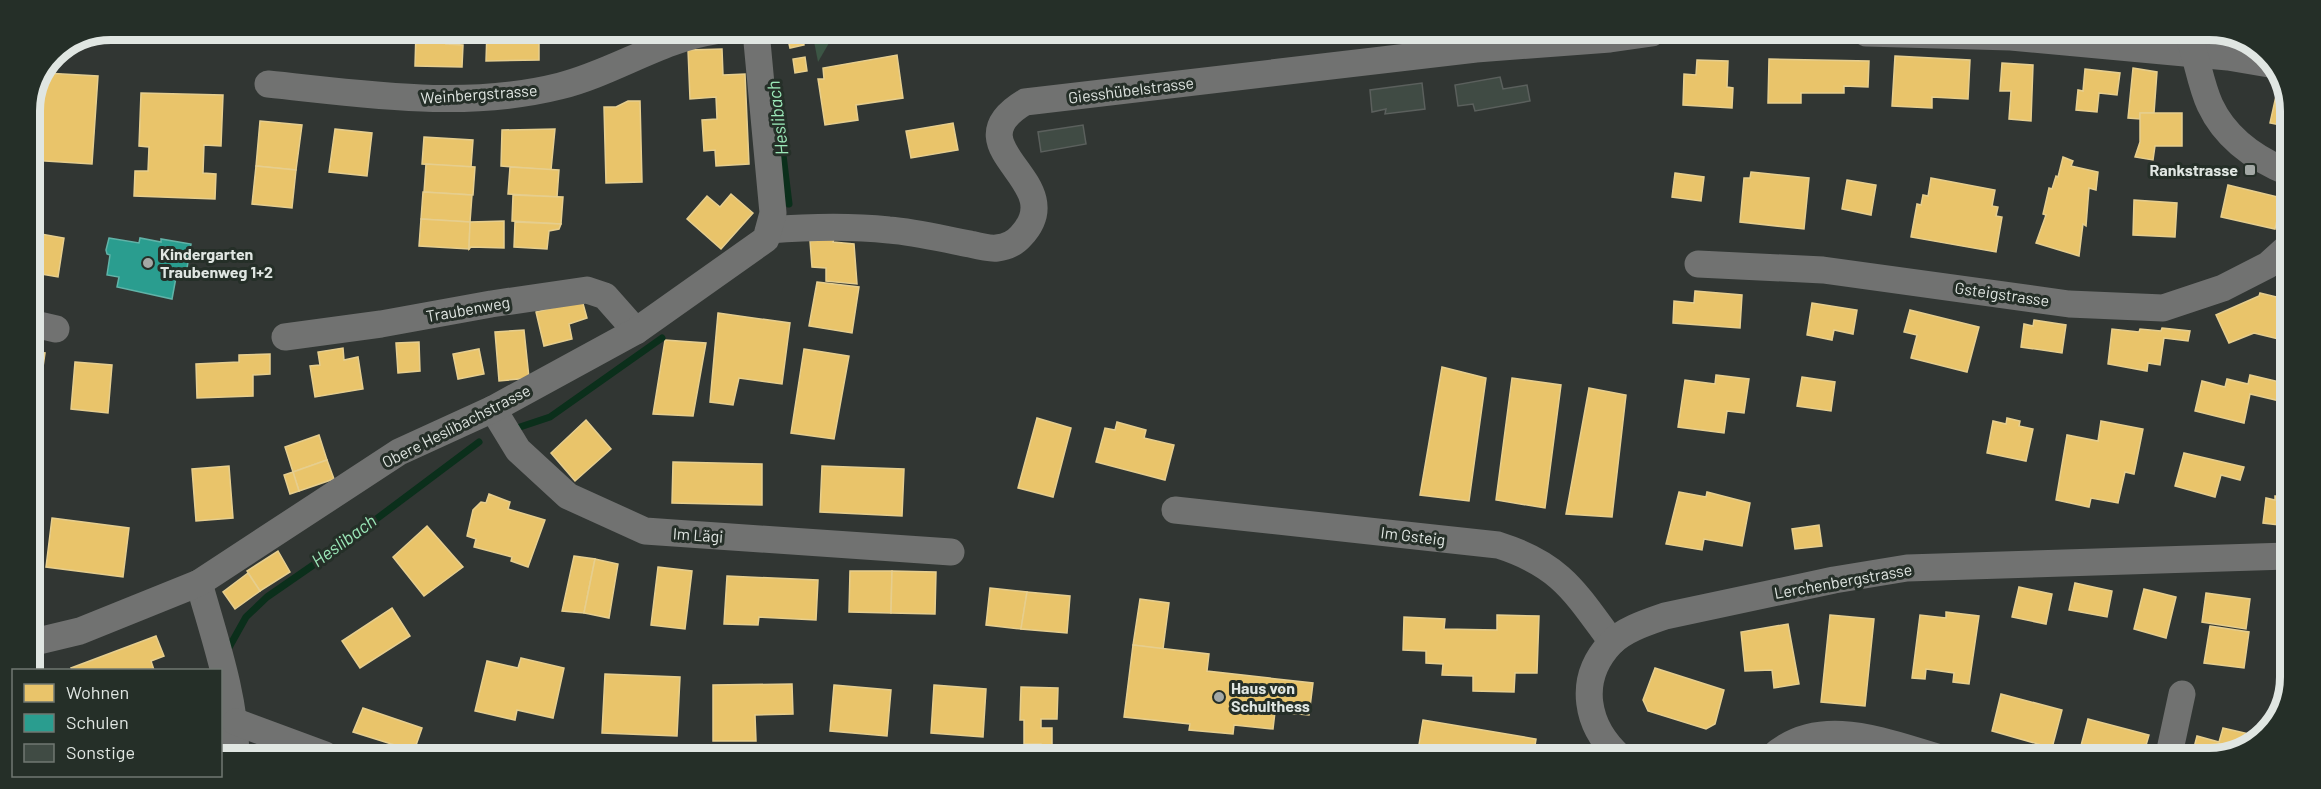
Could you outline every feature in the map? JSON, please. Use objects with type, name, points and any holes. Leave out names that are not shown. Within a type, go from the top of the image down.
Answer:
[{"type":"street","name":"Weinbergstrasse","points":[[268,84],[420,99],[532,93],[588,79],[684,40]]},
{"type":"street","points":[[757,40],[773,213],[769,230]]},
{"type":"street","name":"Giesshübelstrasse","points":[[769,230],[888,230],[996,249],[1016,242],[1029,228],[1036,212],[1035,197],[1001,145],[1002,124],[1009,111],[1025,102],[1476,49],[1597,40]]},
{"type":"street","points":[[2063,40],[2192,45],[2228,57],[2261,63]]},
{"type":"street","points":[[2192,45],[2210,104],[2228,132],[2258,158],[2280,168]]},
{"type":"street","name":"Obere Heslibachstrasse","points":[[41,640],[80,631],[199,583],[399,452],[493,409],[636,330],[744,257],[766,239],[769,230]]},
{"type":"street","name":"Gsteigstrasse","points":[[1698,264],[1823,270],[2070,304],[2163,308],[2223,288],[2268,265],[2280,254]]},
{"type":"street","name":"Traubenweg","points":[[285,337],[381,324],[491,304],[587,290],[605,296],[636,330]]},
{"type":"street","name":"Im Lägi","points":[[493,409],[518,450],[568,496],[645,531],[951,552]]},
{"type":"street","name":"Im Gsteig","points":[[1175,510],[1498,545],[1533,558],[1567,582],[1612,642]]},
{"type":"street","name":"Lerchenbergstrasse","points":[[1612,748],[1597,732],[1589,712],[1590,686],[1596,664],[1612,642],[1642,624],[1691,609],[1834,580],[1907,568],[2280,556]]},
{"type":"street","points":[[199,583],[222,669]]},
{"type":"street","points":[[222,669],[236,722],[237,748]]},
{"type":"street","points":[[2170,748],[2182,694]]},
{"type":"street","points":[[236,722],[306,748]]},
{"type":"street","points":[[1785,748],[1797,739],[1833,734],[1880,741],[1905,748]]},
{"type":"green space","points":[[814,40],[831,40],[818,62]]},
{"type":"building: Wohnen","points":[[416,40],[446,40],[446,44],[463,45],[462,67],[415,66]]},
{"type":"building: Wohnen","points":[[487,40],[539,40],[539,60],[486,61]]},
{"type":"building: Wohnen","points":[[788,40],[803,40],[804,45],[790,48]]},
{"type":"building: Wohnen","points":[[722,49],[723,75],[745,74],[749,164],[716,166],[715,150],[704,151],[702,120],[717,119],[716,97],[690,99],[688,50]]},
{"type":"building: Wohnen","points":[[897,55],[903,98],[856,105],[858,120],[825,125],[818,79],[824,79],[823,68]]},
{"type":"building: Wohnen","points":[[1895,56],[1970,60],[1968,99],[1932,97],[1932,108],[1892,106]]},
{"type":"building: Wohnen","points":[[805,57],[807,71],[795,73],[793,59]]},
{"type":"building: Wohnen","points":[[1769,59],[1869,61],[1868,87],[1844,86],[1844,93],[1801,93],[1801,103],[1768,103]]},
{"type":"building: Wohnen","points":[[1697,60],[1728,61],[1727,87],[1733,88],[1732,108],[1683,105],[1684,74],[1696,75]]},
{"type":"building: Wohnen","points":[[2002,63],[2033,65],[2031,121],[2009,119],[2011,91],[2000,91]]},
{"type":"building: Wohnen","points":[[2133,68],[2157,72],[2154,113],[2140,113],[2140,119],[2128,118]]},
{"type":"building: Wohnen","points":[[2085,69],[2120,73],[2117,95],[2099,93],[2097,112],[2076,110],[2078,90],[2083,91]]},
{"type":"building: Wohnen","points":[[51,73],[98,76],[92,164],[40,161],[40,111],[42,97]]},
{"type":"building: Wohnen","points":[[2277,90],[2280,125],[2270,123]]},
{"type":"building: Wohnen","points":[[141,93],[223,95],[221,146],[204,145],[203,173],[216,174],[215,199],[134,196],[135,171],[148,171],[149,147],[139,146]]},
{"type":"building: Wohnen","points":[[628,101],[640,101],[642,182],[606,183],[604,107],[616,107]]},
{"type":"building: Wohnen","points":[[2140,113],[2182,113],[2182,146],[2155,146],[2153,160],[2135,157],[2140,142]]},
{"type":"building: Wohnen","points":[[260,121],[302,125],[296,170],[256,166]]},
{"type":"building: Wohnen","points":[[953,123],[958,150],[911,158],[906,131]]},
{"type":"building: Wohnen","points":[[335,129],[372,133],[367,176],[329,172]]},
{"type":"building: Wohnen","points":[[555,129],[551,170],[501,166],[502,130]]},
{"type":"building: Wohnen","points":[[424,137],[473,140],[471,167],[422,164]]},
{"type":"building: Wohnen","points":[[2063,157],[2073,161],[2071,166],[2098,172],[2096,190],[2089,188],[2086,226],[2083,224],[2079,256],[2036,243],[2046,215],[2043,214],[2049,188],[2052,189],[2056,176],[2058,177]]},
{"type":"building: Wohnen","points":[[426,164],[475,167],[473,195],[424,192]]},
{"type":"building: Wohnen","points":[[256,166],[296,170],[292,208],[252,204]]},
{"type":"building: Wohnen","points":[[510,167],[559,170],[557,197],[508,194]]},
{"type":"building: Wohnen","points":[[1751,172],[1809,178],[1804,229],[1740,222],[1744,178],[1750,178]]},
{"type":"building: Wohnen","points":[[1675,173],[1704,177],[1701,201],[1672,197]]},
{"type":"building: Wohnen","points":[[1931,178],[1995,190],[1992,206],[1998,207],[1996,216],[2002,217],[1996,252],[1911,237],[1917,204],[1921,205],[1923,195],[1928,196]]},
{"type":"building: Wohnen","points":[[1847,180],[1876,185],[1871,215],[1842,209]]},
{"type":"building: Wohnen","points":[[2228,185],[2280,198],[2275,229],[2221,217]]},
{"type":"building: Wohnen","points":[[423,192],[472,195],[470,222],[421,219]]},
{"type":"building: Wohnen","points":[[731,194],[753,213],[721,249],[687,219],[707,196],[720,207]]},
{"type":"building: Wohnen","points":[[513,195],[563,197],[561,224],[512,221]]},
{"type":"building: Wohnen","points":[[2134,200],[2177,203],[2175,237],[2133,235]]},
{"type":"building: Wohnen","points":[[421,219],[470,222],[469,249],[419,246]]},
{"type":"building: Wohnen","points":[[504,221],[504,248],[471,247],[469,249],[470,222]]},
{"type":"building: Wohnen","points":[[515,222],[561,224],[559,229],[549,231],[547,249],[514,247]]},
{"type":"building: Wohnen","points":[[40,234],[64,238],[58,277],[40,274]]},
{"type":"building: Wohnen","points":[[834,239],[833,242],[854,244],[857,284],[826,281],[826,268],[812,267],[810,241]]},
{"type":"building: Wohnen","points":[[817,282],[859,287],[852,333],[809,326]]},
{"type":"building: Wohnen","points":[[1695,291],[1742,295],[1740,328],[1673,323],[1674,301],[1694,303]]},
{"type":"building: Wohnen","points":[[2260,293],[2280,298],[2280,339],[2254,333],[2229,343],[2216,315],[2259,296]]},
{"type":"building: Wohnen","points":[[582,300],[587,318],[569,324],[572,339],[544,346],[536,312]]},
{"type":"building: Wohnen","points":[[1812,303],[1857,310],[1853,334],[1834,330],[1832,340],[1807,335]]},
{"type":"building: Wohnen","points":[[1910,310],[1979,327],[1967,372],[1911,358],[1917,335],[1904,332]]},
{"type":"building: Wohnen","points":[[718,313],[790,323],[782,384],[739,378],[733,405],[710,402]]},
{"type":"building: Wohnen","points":[[2034,320],[2066,325],[2062,353],[2021,347],[2024,324],[2033,326]]},
{"type":"building: Wohnen","points":[[2162,328],[2190,331],[2188,341],[2164,338],[2160,365],[2148,363],[2147,371],[2108,364],[2112,329],[2139,332],[2140,329],[2161,331]]},
{"type":"building: Wohnen","points":[[524,330],[529,378],[499,381],[495,332]]},
{"type":"building: Wohnen","points":[[665,340],[706,343],[693,416],[653,414]]},
{"type":"building: Wohnen","points":[[419,342],[420,371],[398,373],[396,343]]},
{"type":"building: Wohnen","points":[[343,348],[344,360],[358,357],[363,389],[315,397],[310,366],[320,365],[318,352]]},
{"type":"building: Wohnen","points":[[479,349],[484,374],[458,379],[453,354]]},
{"type":"building: Wohnen","points":[[804,349],[849,356],[834,439],[791,433]]},
{"type":"building: Wohnen","points":[[40,352],[45,353],[40,374]]},
{"type":"building: Wohnen","points":[[270,354],[270,374],[253,375],[253,396],[197,398],[196,364],[239,362],[239,355]]},
{"type":"building: Wohnen","points":[[75,362],[112,365],[108,413],[71,409]]},
{"type":"building: Wohnen","points":[[1442,367],[1486,378],[1469,501],[1420,495]]},
{"type":"building: Wohnen","points":[[1716,375],[1749,379],[1744,413],[1727,411],[1724,433],[1678,427],[1685,380],[1715,384]]},
{"type":"building: Wohnen","points":[[2250,375],[2280,382],[2280,401],[2250,394],[2244,423],[2195,411],[2202,381],[2225,387],[2227,379],[2248,384]]},
{"type":"building: Wohnen","points":[[1802,377],[1835,382],[1831,411],[1797,406]]},
{"type":"building: Wohnen","points":[[1512,378],[1561,385],[1545,508],[1496,500]]},
{"type":"building: Wohnen","points":[[1589,388],[1626,395],[1612,517],[1566,514]]},
{"type":"building: Wohnen","points":[[1037,418],[1071,428],[1053,497],[1018,488]]},
{"type":"building: Wohnen","points":[[2007,418],[2020,421],[2019,426],[2033,429],[2026,461],[1987,453],[1993,421],[2006,424]]},
{"type":"building: Wohnen","points":[[586,420],[611,449],[575,481],[551,453]]},
{"type":"building: Wohnen","points":[[2101,421],[2143,429],[2134,474],[2125,472],[2118,503],[2091,498],[2089,507],[2056,500],[2067,435],[2098,441]]},
{"type":"building: Wohnen","points":[[1117,422],[1146,430],[1144,438],[1174,445],[1165,480],[1096,462],[1105,428],[1115,430]]},
{"type":"building: Wohnen","points":[[319,435],[327,460],[293,472],[285,447]]},
{"type":"building: Wohnen","points":[[2184,453],[2244,467],[2240,480],[2221,475],[2215,497],[2175,486]]},
{"type":"building: Wohnen","points":[[327,460],[334,479],[299,491],[293,472]]},
{"type":"building: Wohnen","points":[[673,462],[762,464],[762,505],[672,503]]},
{"type":"building: Wohnen","points":[[229,466],[233,518],[196,521],[192,469]]},
{"type":"building: Wohnen","points":[[822,466],[904,469],[902,516],[820,512]]},
{"type":"building: Wohnen","points":[[293,472],[299,491],[290,494],[284,475]]},
{"type":"building: Wohnen","points":[[1679,492],[1706,497],[1707,492],[1750,503],[1742,546],[1704,539],[1702,550],[1666,544]]},
{"type":"building: Wohnen","points":[[489,494],[510,502],[508,509],[545,520],[528,567],[511,561],[512,557],[474,547],[476,539],[467,536],[473,510],[481,502],[486,503]]},
{"type":"building: Wohnen","points":[[2275,496],[2280,496],[2280,525],[2263,523],[2266,498],[2275,500]]},
{"type":"building: Wohnen","points":[[52,518],[129,528],[123,577],[46,567]]},
{"type":"building: Wohnen","points":[[1819,525],[1822,546],[1795,549],[1792,529]]},
{"type":"building: Wohnen","points":[[427,526],[463,567],[424,596],[393,557]]},
{"type":"building: Wohnen","points":[[278,551],[290,572],[260,591],[247,571]]},
{"type":"building: Wohnen","points":[[574,556],[595,559],[584,613],[562,611]]},
{"type":"building: Wohnen","points":[[595,559],[618,564],[609,618],[584,613]]},
{"type":"building: Wohnen","points":[[658,567],[692,571],[685,629],[651,625]]},
{"type":"building: Wohnen","points":[[850,571],[892,571],[891,613],[849,612]]},
{"type":"building: Wohnen","points":[[892,571],[936,572],[935,614],[891,613]]},
{"type":"building: Wohnen","points":[[248,573],[260,591],[235,609],[223,592]]},
{"type":"building: Wohnen","points":[[727,576],[818,580],[816,620],[759,617],[758,625],[724,624]]},
{"type":"building: Wohnen","points":[[2075,583],[2112,591],[2107,617],[2069,610]]},
{"type":"building: Wohnen","points":[[2019,587],[2052,594],[2046,624],[2012,617]]},
{"type":"building: Wohnen","points":[[990,588],[1027,592],[1021,629],[986,625]]},
{"type":"building: Wohnen","points":[[2144,589],[2176,597],[2166,638],[2134,629]]},
{"type":"building: Wohnen","points":[[1027,592],[1070,596],[1067,633],[1021,629]]},
{"type":"building: Wohnen","points":[[2206,593],[2250,599],[2246,629],[2202,622]]},
{"type":"building: Wohnen","points":[[2277,598],[2280,598],[2280,641]]},
{"type":"building: Wohnen","points":[[1140,599],[1169,603],[1163,649],[1133,645]]},
{"type":"building: Wohnen","points":[[392,608],[410,636],[360,668],[342,641]]},
{"type":"building: Wohnen","points":[[1946,612],[1979,616],[1969,684],[1953,682],[1954,673],[1926,669],[1925,679],[1912,678],[1920,615],[1946,618]]},
{"type":"building: Wohnen","points":[[1497,615],[1539,616],[1537,673],[1515,673],[1514,692],[1473,691],[1473,676],[1442,675],[1443,664],[1426,663],[1426,651],[1403,650],[1404,617],[1445,619],[1444,629],[1497,630]]},
{"type":"building: Wohnen","points":[[1830,615],[1874,619],[1865,706],[1821,702]]},
{"type":"building: Wohnen","points":[[1788,624],[1799,684],[1774,688],[1772,670],[1745,671],[1741,632]]},
{"type":"building: Wohnen","points":[[2210,626],[2249,632],[2244,668],[2204,663]]},
{"type":"building: Wohnen","points":[[156,636],[164,656],[151,661],[154,669],[71,668]]},
{"type":"building: Wohnen","name":"Haus von Schulthess","points":[[1133,645],[1209,654],[1207,671],[1313,683],[1309,715],[1275,712],[1273,729],[1234,725],[1233,734],[1189,730],[1190,724],[1124,717]]},
{"type":"building: Wohnen","points":[[521,658],[564,668],[553,718],[517,710],[515,720],[475,711],[487,661],[518,668]]},
{"type":"building: Wohnen","points":[[1655,668],[1724,690],[1715,724],[1706,729],[1648,711],[1643,700]]},
{"type":"building: Wohnen","points":[[605,674],[680,677],[677,736],[602,733]]},
{"type":"building: Wohnen","points":[[792,684],[793,714],[755,715],[756,741],[713,741],[713,685]]},
{"type":"building: Wohnen","points":[[834,685],[891,690],[887,736],[830,731]]},
{"type":"building: Wohnen","points":[[934,685],[986,689],[983,737],[931,733]]},
{"type":"building: Wohnen","points":[[1021,687],[1058,688],[1057,719],[1041,719],[1041,728],[1052,728],[1052,748],[1041,748],[1041,744],[1024,744],[1024,720],[1020,720]]},
{"type":"building: Wohnen","points":[[2001,694],[2062,710],[2052,748],[1992,731]]},
{"type":"building: Wohnen","points":[[363,708],[422,728],[415,748],[404,748],[353,732]]},
{"type":"building: Wohnen","points":[[2088,719],[2149,735],[2145,748],[2080,748]]},
{"type":"building: Wohnen","points":[[1423,720],[1536,739],[1535,748],[1418,748]]},
{"type":"building: Wohnen","points":[[2223,728],[2252,735],[2224,747],[2194,748],[2197,736],[2219,742]]},
{"type":"building: Schulen","name":"Kindergarten Traubenweg 1+2","points":[[109,238],[139,243],[140,238],[161,242],[161,239],[191,244],[186,274],[177,272],[172,299],[117,287],[119,277],[107,275],[110,255],[106,250]]},
{"type":"building: Sonstige","points":[[1500,77],[1503,89],[1527,85],[1530,101],[1475,111],[1473,104],[1458,106],[1455,85]]},
{"type":"building: Sonstige","points":[[1422,83],[1425,109],[1385,114],[1386,109],[1372,112],[1370,90]]},
{"type":"building: Sonstige","points":[[1083,125],[1086,144],[1041,152],[1038,132]]},
{"type":"waterway","name":"Heslibach","points":[[775,90],[789,204]]},
{"type":"waterway","name":"Heslibach","points":[[520,427],[550,417],[662,338]]},
{"type":"waterway","name":"Heslibach","points":[[227,651],[246,617],[267,597],[335,550],[479,442]]},
{"type":"place","name":"Rankstrasse","points":[[2250,170]]},
{"type":"place","name":"Kindergarten Traubenweg 1+2","points":[[148,263]]},
{"type":"place","name":"Haus von Schulthess","points":[[1219,697]]}]
